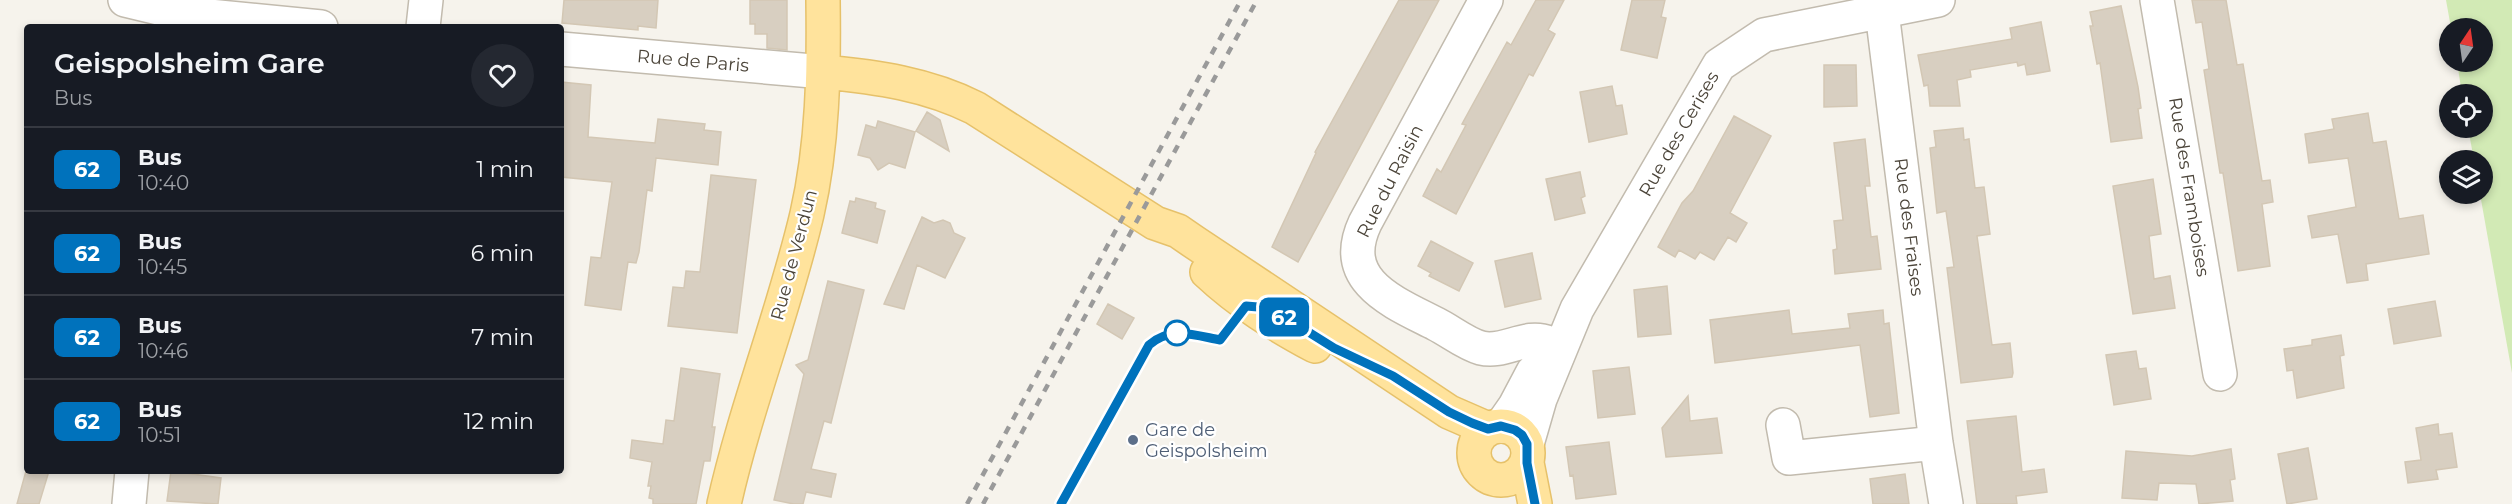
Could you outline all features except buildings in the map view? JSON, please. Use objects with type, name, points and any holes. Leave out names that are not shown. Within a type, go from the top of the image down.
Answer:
[{"type":"main road","name":"Rue de Verdun","points":[[724,504],[738,446],[784,298],[807,214],[817,153],[824,72],[823,0]]},
{"type":"main road","points":[[824,72],[894,80],[956,98],[1006,126],[1155,223],[1178,231],[1449,412],[1503,442],[1535,504]]},
{"type":"main road","points":[[1503,442],[1478,467],[1505,492]]},
{"type":"street","points":[[125,0],[178,20],[260,24]]},
{"type":"street","points":[[423,24],[426,0]]},
{"type":"street","name":"Rue du Raisin","points":[[1486,0],[1365,223],[1359,236],[1358,261],[1363,275],[1377,290],[1398,305],[1481,348],[1511,345],[1531,339],[1549,343]]},
{"type":"street","name":"Rue des Cerises","points":[[1503,442],[1540,399],[1577,309],[1719,65],[1764,35],[1938,0]]},
{"type":"street","name":"Rue des Framboises","points":[[2157,0],[2220,374]]},
{"type":"street","name":"Rue des Fraises","points":[[1882,12],[1936,443],[1946,504]]},
{"type":"street","name":"Rue de Paris","points":[[564,49],[824,72]]},
{"type":"street","name":"Rue des Cerises","points":[[1503,442],[1515,406],[1549,343],[1577,309]]},
{"type":"street","points":[[1783,425],[1789,458],[1936,443]]},
{"type":"street","points":[[129,504],[132,474]]},
{"type":"green space","points":[[2446,0],[2512,0],[2512,373],[2482,204],[2493,204],[2493,150],[2472,150],[2470,138],[2493,138],[2493,84],[2460,84],[2459,72],[2493,72],[2493,18],[2449,18]]},
{"type":"railway","points":[[967,504],[1241,0]]},
{"type":"railway","points":[[983,504],[1257,0]]},
{"type":"bus line","name":"62","points":[[1061,504],[1149,345],[1157,337],[1173,332],[1220,340],[1246,306],[1257,305],[1270,308],[1334,348],[1393,376],[1449,412],[1488,429],[1506,426],[1522,435],[1527,444],[1527,463],[1535,504]]},
{"type":"place","name":"Gare de Geispolsheim","points":[[1133,440]]}]
